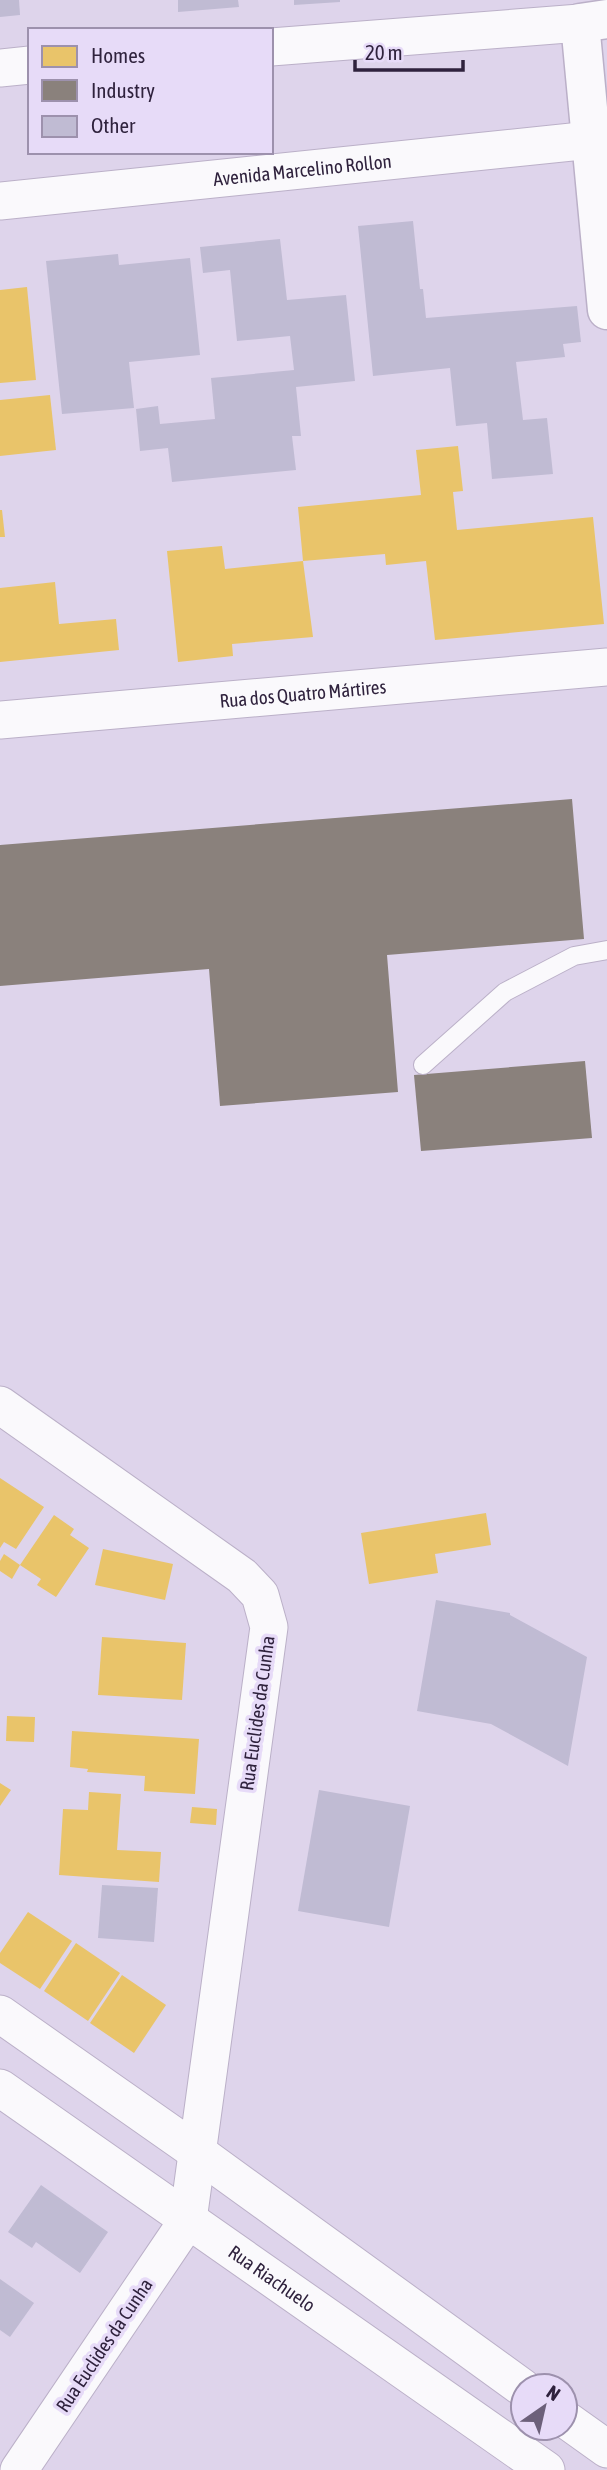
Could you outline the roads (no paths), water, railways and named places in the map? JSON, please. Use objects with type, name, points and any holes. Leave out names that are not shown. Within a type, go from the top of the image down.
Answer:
[{"type":"main road","points":[[594,21],[607,310]]},
{"type":"street","points":[[273,47],[594,21]]},
{"type":"street","points":[[0,68],[28,65]]},
{"type":"street","name":"Avenida Marcelino Rollon","points":[[0,201],[599,139]]},
{"type":"street","name":"Rua dos Quatro Mártires","points":[[0,720],[607,667]]},
{"type":"street","name":"Rua Euclides da Cunha","points":[[0,1405],[242,1576],[260,1595],[269,1626],[188,2220],[19,2470]]},
{"type":"street","points":[[0,2014],[197,2152],[509,2378]]},
{"type":"street","name":"Rua Riachuelo","points":[[0,2088],[546,2470]]},
{"type":"street","points":[[579,2429],[607,2449]]},
{"type":"lane","points":[[423,1065],[505,992],[574,956],[607,950]]}]
